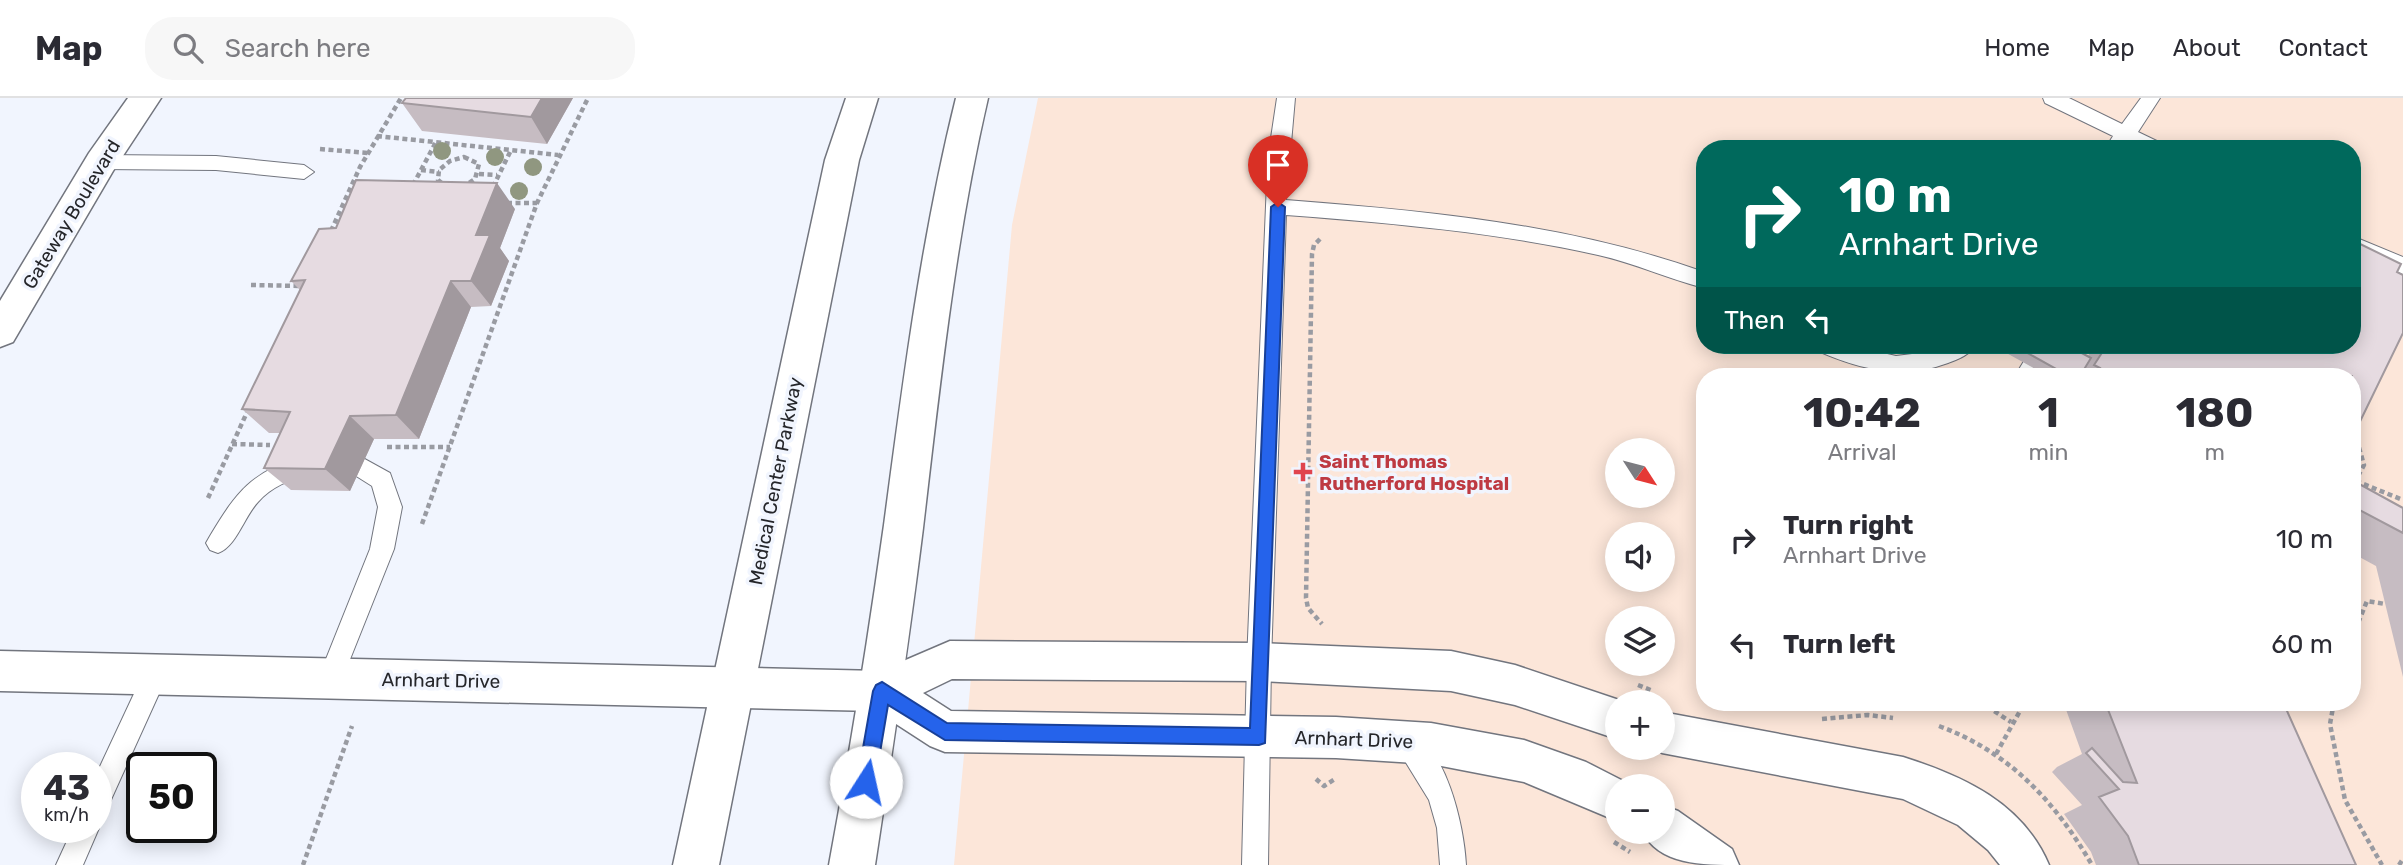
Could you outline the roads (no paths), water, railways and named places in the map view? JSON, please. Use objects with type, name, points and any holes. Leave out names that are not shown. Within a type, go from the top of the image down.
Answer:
[{"type":"street","name":"Gateway Boulevard","points":[[0,332],[101,162],[145,98]]},
{"type":"street","name":"Medical Center Parkway","points":[[696,865],[839,174],[862,98]]},
{"type":"street","points":[[852,865],[882,691],[929,322],[954,165],[972,98]]},
{"type":"street","name":"Arnhart Drive","points":[[0,671],[734,685],[882,691],[950,660],[1259,662],[1451,671],[1515,685],[1605,715]]},
{"type":"street","name":"Arnhart Drive","points":[[882,691],[945,731],[1405,740],[1502,754],[1564,774],[1605,793]]},
{"type":"street","points":[[1675,734],[1903,778],[1933,787],[1983,817],[2001,833],[2026,865]]},
{"type":"street","points":[[1675,836],[1716,865]]},
{"type":"lane","points":[[1255,865],[1259,662],[1278,158],[1286,98]]},
{"type":"lane","points":[[2052,98],[2118,140]]},
{"type":"lane","points":[[2121,140],[2151,98]]},
{"type":"lane","points":[[101,162],[216,163],[304,172]]},
{"type":"lane","points":[[1278,207],[1384,215],[1523,233],[1617,253],[1696,278]]},
{"type":"lane","points":[[2361,248],[2403,266]]},
{"type":"lane","points":[[1852,354],[1903,368]]},
{"type":"lane","points":[[1921,368],[1947,354]]},
{"type":"lane","points":[[218,543],[244,499],[274,474],[302,466]]},
{"type":"lane","points":[[330,679],[382,549],[390,507],[382,480],[360,467]]},
{"type":"lane","points":[[112,769],[155,676]]},
{"type":"lane","points":[[1405,740],[1437,782],[1444,798],[1449,814],[1453,865]]},
{"type":"lane","points":[[69,865],[79,843]]},
{"type":"place","name":"Saint Thomas Rutherford Hospital","points":[[1303,472]]}]
